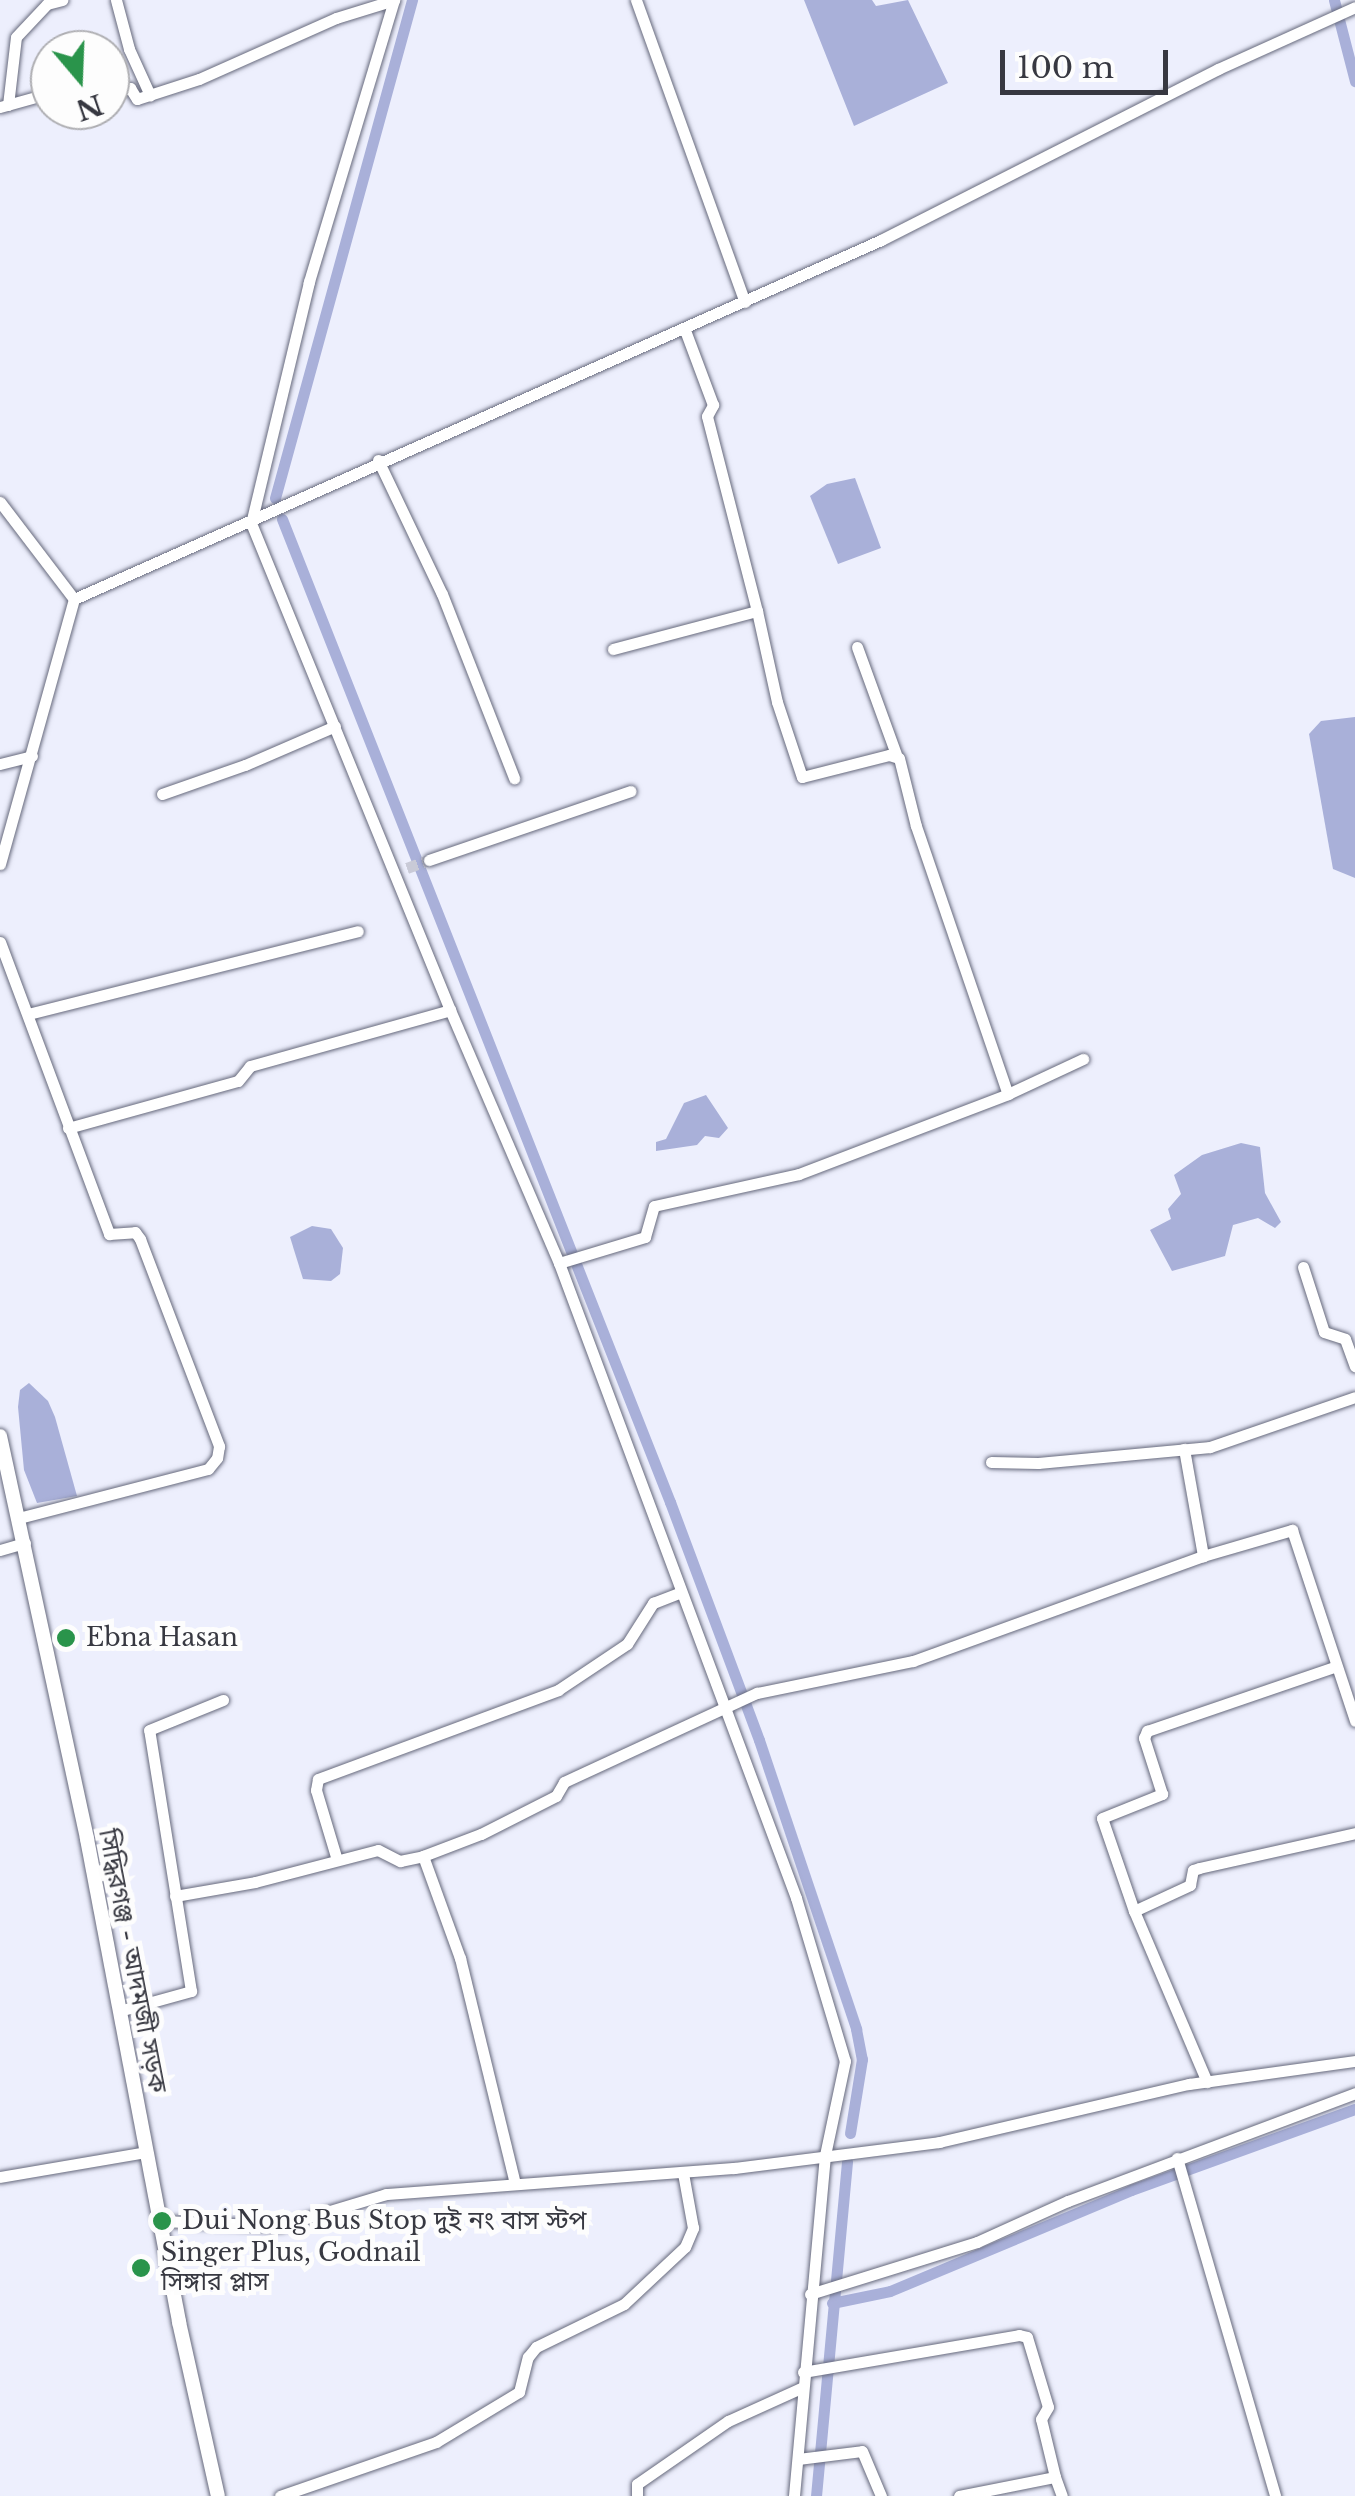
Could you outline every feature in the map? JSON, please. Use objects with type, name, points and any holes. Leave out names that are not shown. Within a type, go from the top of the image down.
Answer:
[{"type":"main road","name":"সিদ্ধিরগঞ্জ - আদমজী সড়ক","points":[[0,1436],[26,1543],[162,2222],[178,2322],[218,2496]]},
{"type":"street","points":[[30,99],[4,106],[16,37],[47,4],[62,0]]},
{"type":"street","points":[[116,0],[129,49],[150,94]]},
{"type":"street","points":[[130,88],[134,100],[199,78],[336,18],[394,0]]},
{"type":"street","points":[[394,0],[310,282],[251,522],[335,726],[402,870],[450,1010],[564,1261],[680,1592],[731,1704],[846,2062],[825,2154],[809,2371],[801,2388],[803,2458],[794,2496]]},
{"type":"street","points":[[636,0],[746,302]]},
{"type":"street","points":[[74,600],[296,502],[378,460],[746,302],[1072,146],[1318,21],[1355,7]]},
{"type":"street","points":[[685,330],[713,405],[707,416],[778,702],[802,778],[896,754]]},
{"type":"street","points":[[378,460],[442,594],[514,778]]},
{"type":"street","points":[[0,503],[74,600]]},
{"type":"street","points":[[0,864],[74,600]]},
{"type":"street","points":[[613,649],[757,612]]},
{"type":"street","points":[[857,647],[1008,1094]]},
{"type":"street","points":[[162,794],[246,765],[335,726]]},
{"type":"street","points":[[0,764],[32,756]]},
{"type":"street","points":[[429,860],[631,792]]},
{"type":"street","points":[[28,1014],[358,930]]},
{"type":"street","points":[[0,942],[109,1234],[135,1232],[140,1239],[219,1446],[218,1458],[208,1469],[19,1518]]},
{"type":"street","points":[[68,1128],[238,1081],[250,1066],[450,1010]]},
{"type":"street","points":[[564,1261],[645,1237],[654,1206],[799,1174],[1008,1094],[1083,1059]]},
{"type":"street","points":[[1303,1268],[1324,1332],[1345,1339],[1355,1366]]},
{"type":"street","points":[[990,1462],[1038,1463],[1210,1447],[1355,1397]]},
{"type":"street","points":[[1184,1449],[1203,1556]]},
{"type":"street","points":[[175,1896],[378,1850],[400,1862],[423,1856],[481,1834],[556,1796],[564,1782],[757,1693],[913,1661],[1203,1556],[1296,1533],[1334,1666],[1355,1722]]},
{"type":"street","points":[[0,1550],[26,1543]]},
{"type":"street","points":[[337,1860],[316,1790],[318,1779],[558,1690],[627,1644],[653,1603],[680,1592]]},
{"type":"street","points":[[1206,2082],[1134,1911],[1102,1820],[1162,1794],[1144,1734],[1334,1666]]},
{"type":"street","points":[[119,2011],[192,1990],[148,1730],[222,1700]]},
{"type":"street","points":[[1134,1911],[1185,1888],[1193,1870],[1355,1832]]},
{"type":"street","points":[[423,1856],[460,1958],[515,2182]]},
{"type":"street","points":[[162,2222],[280,2226],[386,2194],[683,2172],[938,2142],[1206,2082],[1355,2061]]},
{"type":"street","points":[[816,2293],[977,2242],[1355,2092]]},
{"type":"street","points":[[0,2177],[146,2152]]},
{"type":"street","points":[[1178,2162],[1275,2496]]},
{"type":"street","points":[[280,2496],[436,2442],[518,2392],[528,2357],[536,2346],[624,2304],[684,2247],[693,2228],[683,2172]]},
{"type":"street","points":[[809,2371],[1019,2335],[1026,2337],[1048,2407],[1041,2419],[1062,2496]]},
{"type":"street","points":[[637,2496],[638,2484],[728,2421],[801,2388]]},
{"type":"street","points":[[803,2458],[862,2451],[881,2496]]},
{"type":"street","points":[[959,2496],[1055,2478]]},
{"type":"water","points":[[804,0],[872,0],[876,6],[908,0],[948,83],[854,126]]},
{"type":"water","points":[[855,478],[881,548],[838,564],[810,496],[827,484]]},
{"type":"water","points":[[1355,717],[1355,878],[1333,869],[1309,734],[1321,721]]},
{"type":"water","points":[[706,1095],[728,1128],[719,1138],[705,1136],[697,1145],[656,1151],[656,1142],[666,1139],[684,1103]]},
{"type":"water","points":[[1241,1143],[1260,1147],[1265,1193],[1281,1222],[1275,1228],[1258,1218],[1233,1225],[1225,1256],[1172,1271],[1150,1230],[1171,1219],[1168,1209],[1181,1194],[1174,1175],[1202,1155]]},
{"type":"water","points":[[312,1226],[331,1229],[343,1248],[340,1274],[331,1281],[303,1279],[290,1237]]},
{"type":"water","points":[[29,1383],[48,1401],[55,1417],[77,1496],[37,1503],[24,1470],[18,1407],[20,1390]]},
{"type":"waterway","points":[[275,498],[412,0]]},
{"type":"waterway","points":[[1334,0],[1355,81]]},
{"type":"waterway","points":[[282,519],[670,1502],[759,1740],[856,2029],[862,2059],[850,2133]]},
{"type":"waterway","points":[[832,2303],[890,2291],[1131,2190],[1355,2109]]},
{"type":"waterway","points":[[816,2496],[847,2161]]},
{"type":"tunnel","points":[[407,868],[429,860]]},
{"type":"place","name":"Ebna Hasan","points":[[66,1638]]},
{"type":"place","name":"Dui Nong Bus Stop দুই নং বাস স্টপ","points":[[162,2221]]},
{"type":"place","name":"Singer Plus, Godnail সিঙ্গার প্লাস","points":[[141,2268]]}]
